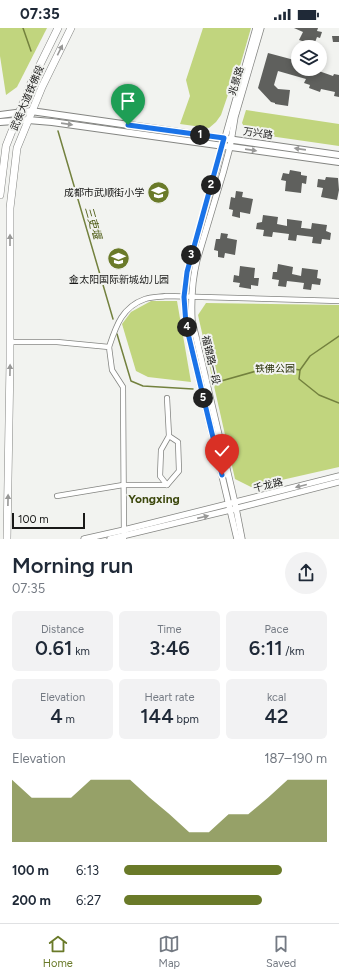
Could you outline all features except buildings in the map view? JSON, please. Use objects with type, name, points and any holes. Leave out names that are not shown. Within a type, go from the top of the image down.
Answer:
[{"type":"main road","name":"武侯大道铁佛段","points":[[0,195],[6,146],[31,83],[58,28]]},
{"type":"main road","name":"武侯大道铁佛段","points":[[7,539],[10,342],[10,208],[17,148],[31,111],[71,28]]},
{"type":"main road","name":"万兴路","points":[[0,115],[31,111],[339,155]]},
{"type":"main road","points":[[0,122],[28,120],[339,162]]},
{"type":"street","name":"兆景路","points":[[227,139],[256,28]]},
{"type":"street","name":"兆景路","points":[[227,139],[235,117],[261,28]]},
{"type":"street","name":"福锦路一段","points":[[227,139],[222,146],[187,272],[184,297],[186,325],[232,506],[242,539]]},
{"type":"street","name":"福锦路一段","points":[[227,139],[230,147],[193,274],[191,298],[192,320],[232,506],[237,539]]},
{"type":"street","points":[[124,535],[123,387],[112,370],[109,347],[115,330],[125,311],[145,299],[166,296],[191,298],[339,300]]},
{"type":"street","points":[[10,342],[57,342],[109,347]]},
{"type":"street","points":[[167,398],[169,436],[161,450],[160,476],[168,485]]},
{"type":"street","points":[[168,485],[179,471],[178,442],[169,436]]},
{"type":"street","name":"千龙路","points":[[110,539],[339,476]]},
{"type":"street","name":"千龙路","points":[[232,506],[339,482]]},
{"type":"street","points":[[57,496],[123,485],[168,485]]},
{"type":"street","name":"千龙路","points":[[84,539],[124,535]]},
{"type":"green space","points":[[0,28],[47,28],[17,87],[6,95],[0,56]]},
{"type":"green space","points":[[203,28],[251,28],[240,66],[233,80],[221,115],[209,128],[180,124],[190,96],[186,80]]},
{"type":"green space","points":[[246,110],[339,124],[339,146],[248,133],[242,123]]},
{"type":"green space","points":[[151,301],[177,301],[191,382],[148,377],[136,371],[122,324],[131,312]]},
{"type":"green space","name":"铁佛公园","points":[[206,303],[339,305],[339,467],[251,487],[235,479],[198,315]]},
{"type":"waterway","name":"三吏堰","points":[[23,28],[31,51]]},
{"type":"waterway","name":"三吏堰","points":[[58,131],[113,319]]},
{"type":"waterway","name":"三吏堰","points":[[117,334],[131,381],[143,386],[193,389]]},
{"type":"waterway","name":"三吏堰","points":[[339,336],[310,356],[300,370],[299,379],[319,395],[339,403]]},
{"type":"waterway","name":"三吏堰","points":[[214,383],[274,366],[300,370]]},
{"type":"place","name":"成都市武顺街小学","points":[[159,192]]},
{"type":"place","name":"金太阳国际新城幼儿园","points":[[119,259]]},
{"type":"district","name":"Yongxing","points":[[154,499]]},
{"type":"route","points":[[128,125],[224,138],[187,272],[184,297],[186,325],[222,475]]}]
